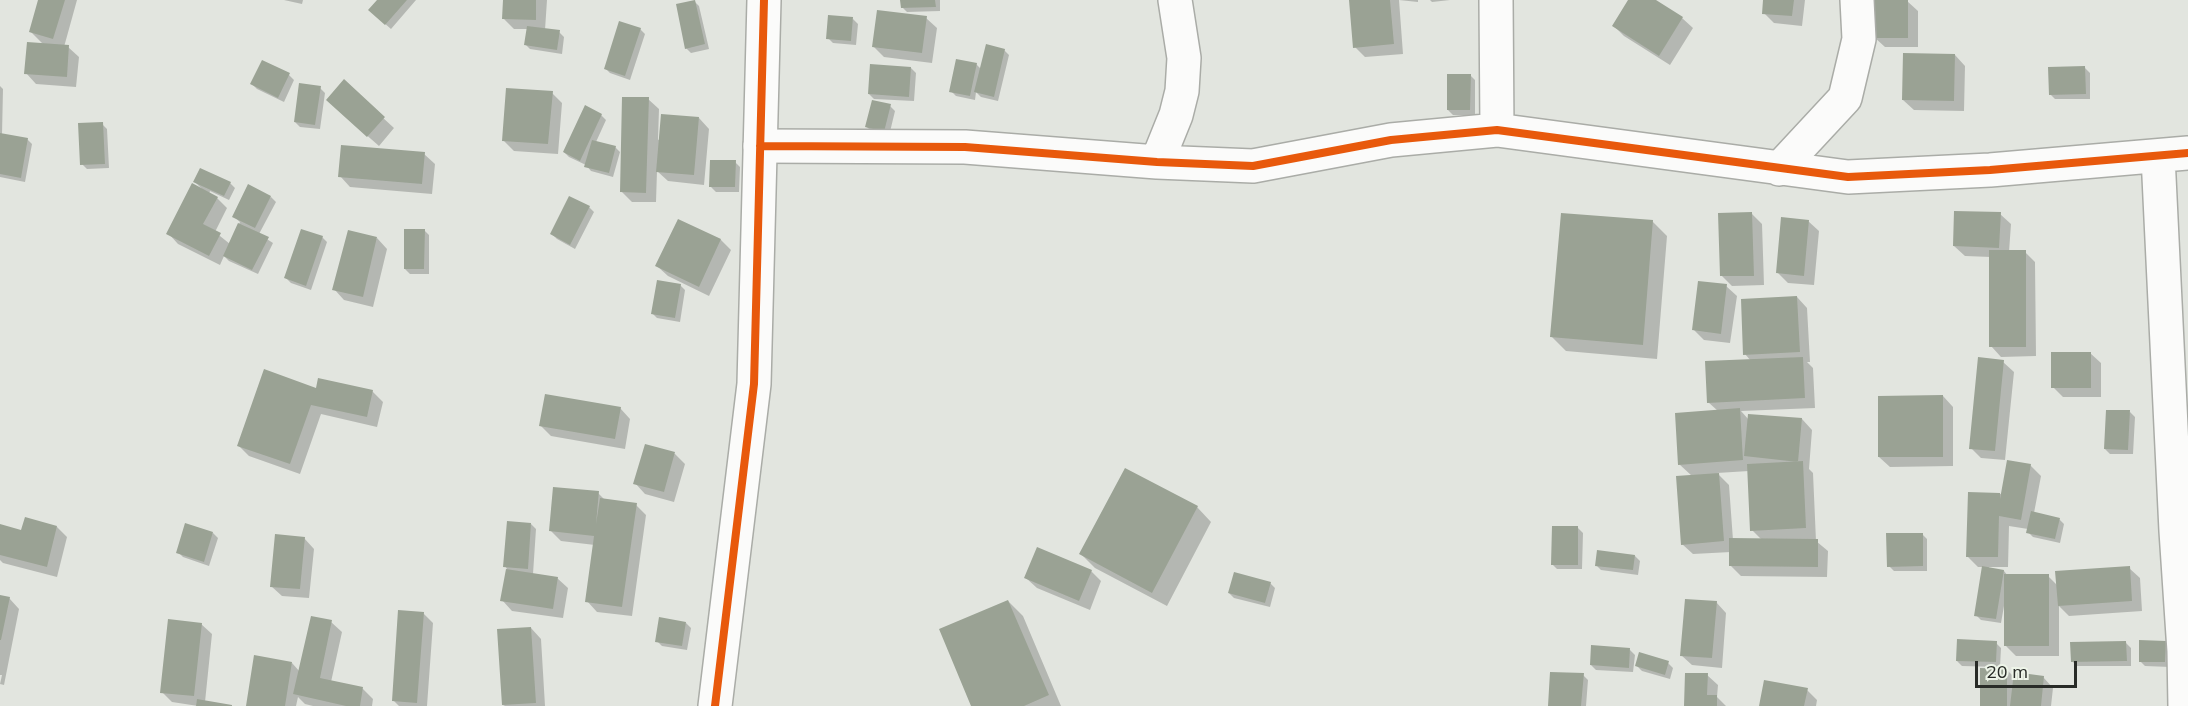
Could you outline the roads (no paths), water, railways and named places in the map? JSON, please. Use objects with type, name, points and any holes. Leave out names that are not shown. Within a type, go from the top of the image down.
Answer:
[{"type":"street","points":[[715,706],[754,384],[764,0]]},
{"type":"street","points":[[1157,162],[1176,115],[1182,91],[1184,58],[1175,0]]},
{"type":"street","points":[[1496,0],[1497,130]]},
{"type":"street","points":[[1779,169],[1845,98],[1858,39],[1857,0]]},
{"type":"street","points":[[760,146],[965,147],[1157,162],[1253,166],[1390,140],[1497,130],[1848,177],[1990,170],[2173,155],[2176,531],[2184,651],[2185,706]]}]
